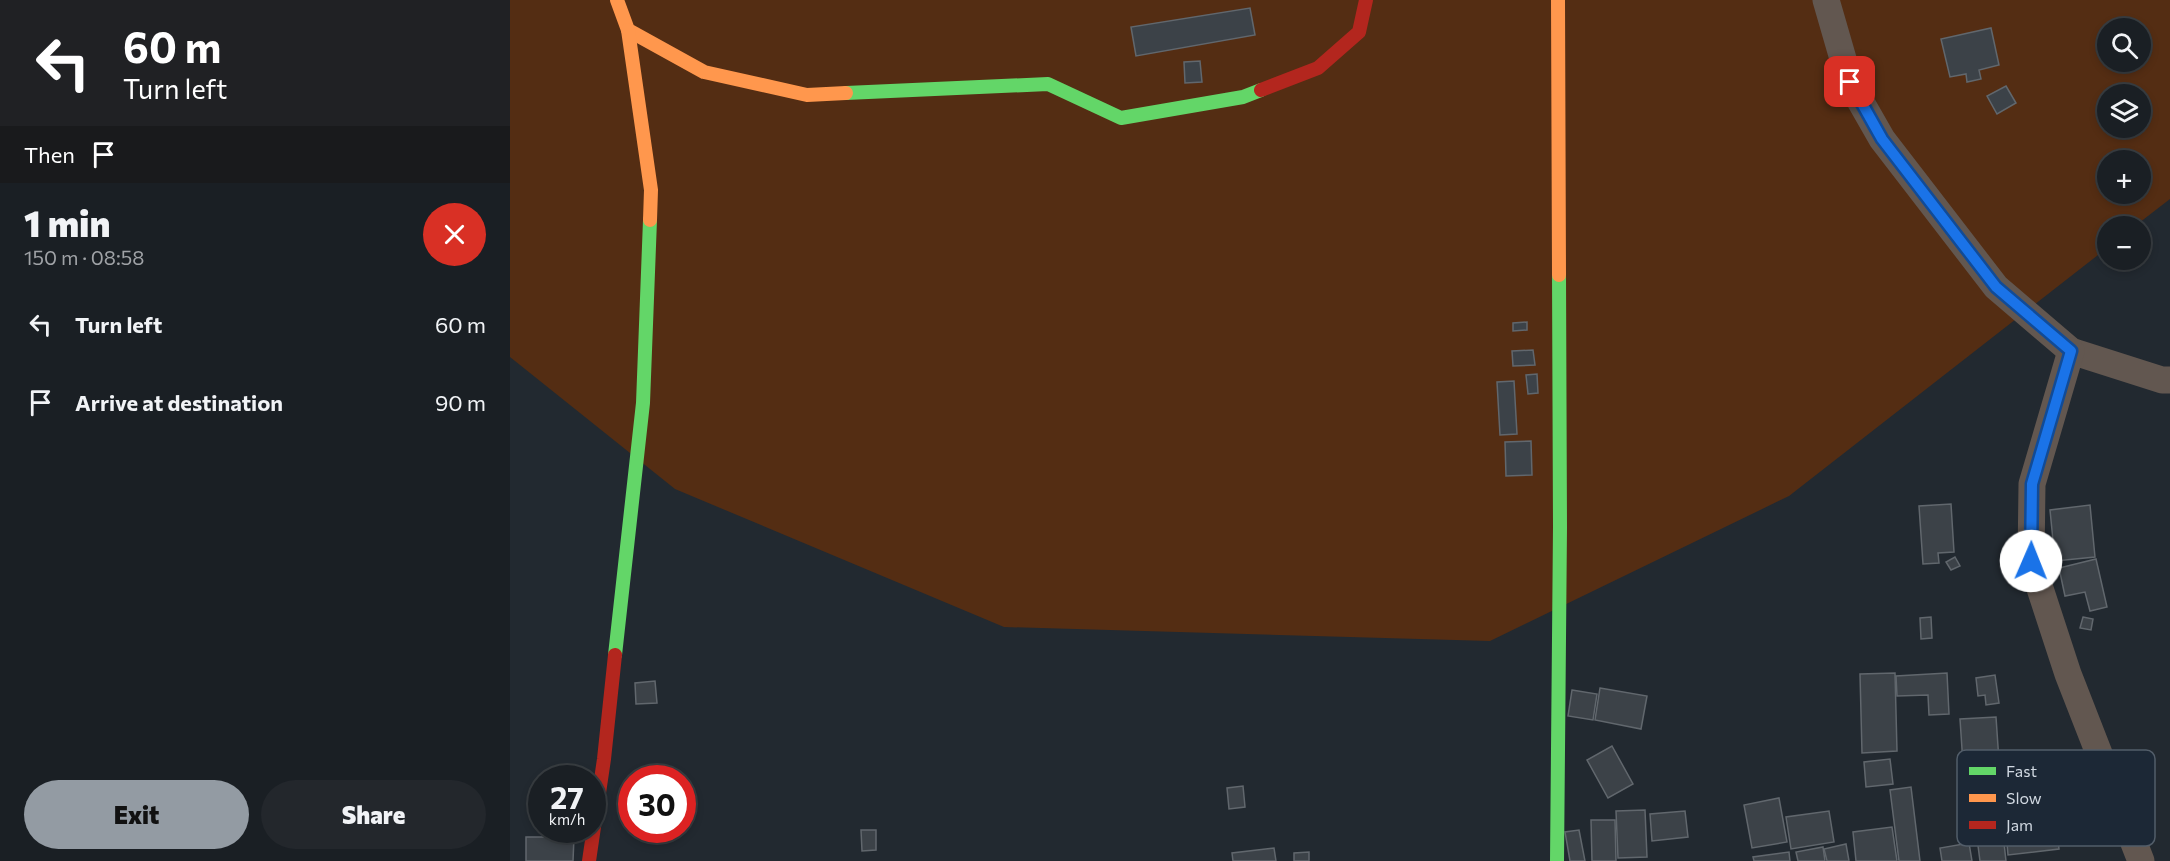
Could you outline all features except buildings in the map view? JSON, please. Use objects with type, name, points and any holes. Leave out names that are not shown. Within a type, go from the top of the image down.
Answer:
[{"type":"street","points":[[589,861],[604,759],[643,403],[651,190],[628,30],[617,0]]},
{"type":"street","points":[[628,30],[704,72],[807,95],[1048,84],[1121,118],[1243,97],[1318,68],[1359,32],[1366,0]]},
{"type":"street","points":[[1557,861],[1560,527],[1558,0]]},
{"type":"street","points":[[1826,0],[1850,82],[1882,139],[1996,287],[2071,351],[2162,380],[2170,380]]},
{"type":"street","points":[[2071,351],[2032,484],[2031,561],[2068,674],[2098,750]]},
{"type":"street","points":[[2135,846],[2141,861]]},
{"type":"shaded area","points":[[510,0],[2170,0],[2170,199],[2148,216],[2097,216],[2097,256],[1789,496],[1490,641],[1004,627],[675,489],[510,357]]},
{"type":"traffic: fast","points":[[846,93],[1048,84],[1121,118],[1243,97],[1261,90]]},
{"type":"traffic: fast","points":[[615,655],[643,403],[650,220]]},
{"type":"traffic: fast","points":[[1557,861],[1560,527],[1559,275]]},
{"type":"traffic: slow","points":[[617,0],[628,30],[704,72],[807,95],[846,93]]},
{"type":"traffic: slow","points":[[1558,0],[1559,275]]},
{"type":"traffic: slow","points":[[628,30],[651,190],[650,220]]},
{"type":"traffic: jam","points":[[1261,90],[1318,68],[1359,32],[1366,0]]},
{"type":"traffic: jam","points":[[589,861],[604,759],[615,655]]},
{"type":"route","points":[[1850,82],[1882,139],[1996,287],[2071,351],[2032,484],[2031,561]]}]
